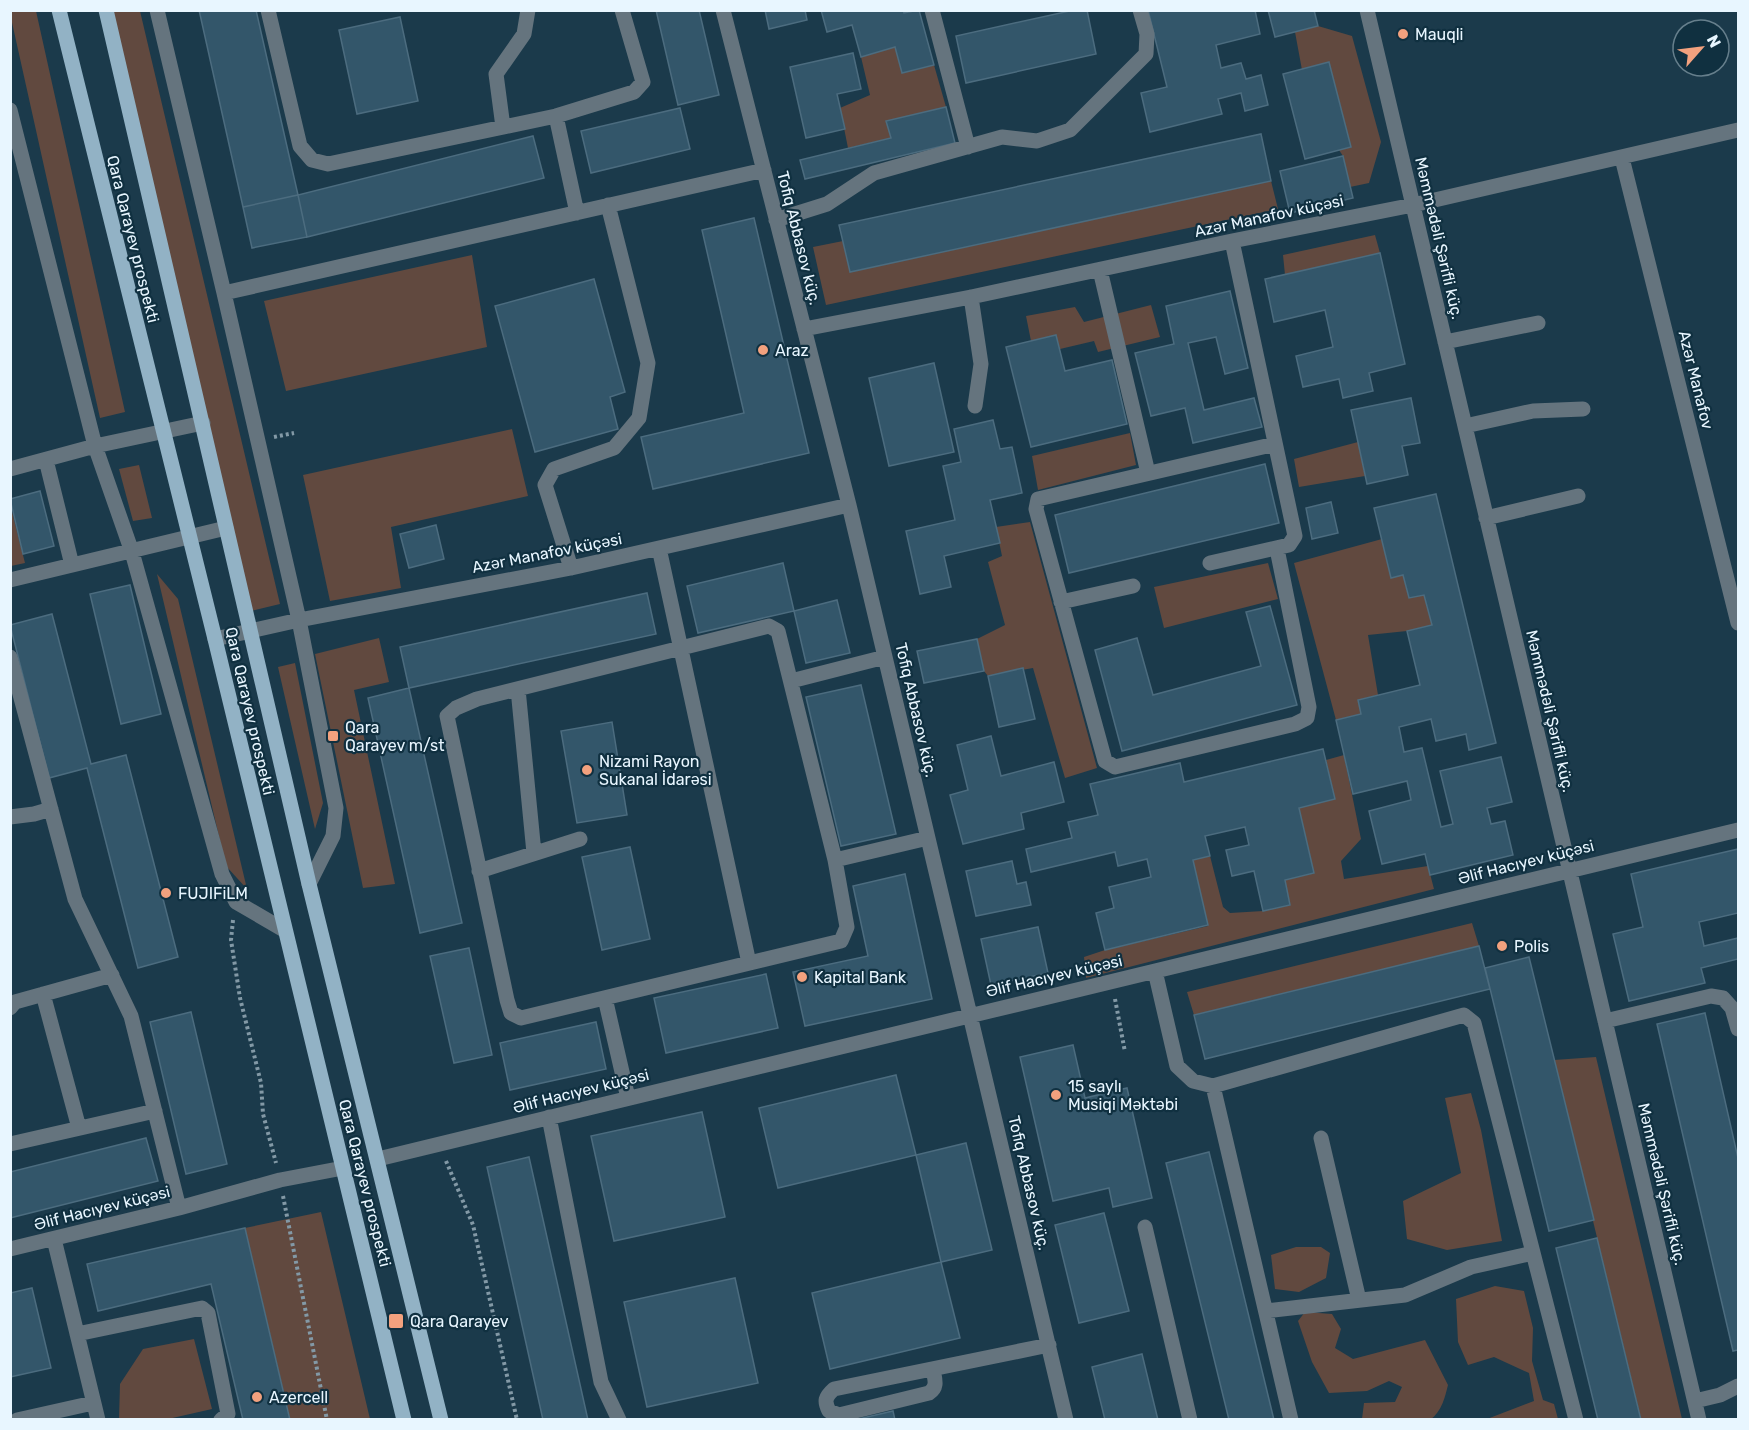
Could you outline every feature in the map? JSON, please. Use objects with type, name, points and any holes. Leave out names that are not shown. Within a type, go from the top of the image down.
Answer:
[{"type":"main road","name":"Qara Qarayev prospekti","points":[[59,10],[215,639],[404,1419]]},
{"type":"main road","name":"Qara Qarayev prospekti","points":[[106,10],[309,884],[441,1419]]},
{"type":"street","points":[[157,10],[299,620],[336,808],[333,836],[309,884]]},
{"type":"street","points":[[268,10],[300,146],[312,160],[328,164],[556,116],[634,92],[643,82],[622,10]]},
{"type":"street","points":[[503,127],[496,74],[524,34],[528,10]]},
{"type":"street","name":"Tofiq Abbasov küç.","points":[[723,10],[849,505],[1066,1419]]},
{"type":"street","points":[[932,10],[968,147]]},
{"type":"street","points":[[776,220],[827,204],[874,173],[1002,138],[1037,141],[1070,130],[1146,54],[1147,34],[1140,10]]},
{"type":"street","name":"Məmmədəli Şərifli küç.","points":[[1370,11],[1486,518],[1699,1419]]},
{"type":"street","points":[[10,110],[95,446],[132,552],[222,874],[236,902],[284,930]]},
{"type":"street","points":[[556,116],[577,213]]},
{"type":"street","points":[[1736,130],[1738,146]]},
{"type":"street","name":"Azər Manafov küçəsi","points":[[804,329],[971,297],[1413,205],[1736,130]]},
{"type":"street","name":"Azər Manafov","points":[[1622,158],[1737,615]]},
{"type":"street","points":[[224,292],[764,170]]},
{"type":"street","points":[[572,568],[545,485],[554,469],[614,448],[639,417],[648,363],[608,206]]},
{"type":"street","points":[[1209,563],[1277,549],[1289,545],[1294,536],[1232,241]]},
{"type":"street","points":[[1100,270],[1148,473]]},
{"type":"street","points":[[971,297],[981,364],[975,406]]},
{"type":"street","points":[[1445,342],[1538,323]]},
{"type":"street","points":[[1465,426],[1533,411],[1583,409]]},
{"type":"street","points":[[10,469],[95,446],[203,423]]},
{"type":"street","points":[[1275,444],[1038,498],[1036,509],[1105,761],[1115,767],[1295,724],[1307,718],[1309,707],[1277,549]]},
{"type":"street","points":[[46,460],[72,565]]},
{"type":"street","points":[[1486,518],[1578,496]]},
{"type":"street","name":"Azər Manafov küçəsi","points":[[215,639],[299,620],[572,568],[849,505]]},
{"type":"street","points":[[10,580],[226,528]]},
{"type":"street","points":[[659,548],[749,963]]},
{"type":"street","points":[[1061,602],[1133,586]]},
{"type":"street","points":[[769,626],[778,632],[835,860],[847,927],[841,941],[520,1018],[511,1013],[507,1000],[447,717],[456,708],[477,699],[681,649],[769,626]]},
{"type":"street","points":[[10,657],[16,696],[51,809],[75,899],[131,1016],[179,1208]]},
{"type":"street","points":[[791,681],[885,657]]},
{"type":"street","points":[[518,689],[534,853]]},
{"type":"street","points":[[10,817],[51,809]]},
{"type":"street","name":"Əlif Hacıyev küçəsi","points":[[378,1159],[1738,830]]},
{"type":"street","points":[[835,860],[928,838]]},
{"type":"street","points":[[479,871],[580,839]]},
{"type":"street","points":[[1155,971],[1177,1066],[1192,1081],[1213,1086],[1464,1015],[1474,1023],[1576,1419]]},
{"type":"street","points":[[10,1008],[15,1002],[112,975]]},
{"type":"street","points":[[43,994],[79,1128]]},
{"type":"street","points":[[1605,1021],[1711,996],[1723,998],[1732,1008],[1738,1026]]},
{"type":"street","points":[[605,998],[628,1098]]},
{"type":"street","points":[[1213,1086],[1291,1419]]},
{"type":"street","points":[[10,1144],[155,1111]]},
{"type":"street","points":[[549,1117],[601,1382],[619,1419]]},
{"type":"street","points":[[1321,1138],[1359,1300]]},
{"type":"street","name":"Əlif Hacıyev küçəsi","points":[[10,1249],[179,1208],[280,1180],[343,1168]]},
{"type":"street","points":[[1145,1227],[1190,1419]]},
{"type":"street","points":[[54,1239],[98,1419]]},
{"type":"street","points":[[1266,1311],[1405,1295],[1471,1267],[1533,1253]]},
{"type":"street","points":[[77,1334],[202,1308],[208,1313],[228,1414],[221,1419]]},
{"type":"street","points":[[933,1369],[936,1383],[934,1389],[928,1393],[839,1414],[829,1411],[825,1403],[827,1395],[834,1389],[1049,1345]]},
{"type":"street","points":[[1695,1401],[1720,1395],[1738,1386]]},
{"type":"street","points":[[16,1419],[93,1403]]},
{"type":"path","points":[[236,902],[231,940],[240,998],[261,1083],[263,1114],[280,1180],[327,1419]]},
{"type":"path","points":[[1111,981],[1125,1052]]},
{"type":"path","points":[[437,1144],[455,1180],[473,1226],[517,1419]]},
{"type":"shaded area","points":[[10,11],[36,11],[125,412],[100,418]]},
{"type":"shaded area","points":[[110,11],[140,11],[280,604],[251,611]]},
{"type":"shaded area","points":[[1318,26],[1352,36],[1381,142],[1369,183],[1350,187],[1343,156],[1339,150],[1351,147],[1302,70],[1295,32]]},
{"type":"shaded area","points":[[895,47],[903,73],[934,65],[946,107],[887,121],[891,138],[848,148],[840,108],[870,95],[861,57]]},
{"type":"shaded area","points":[[1271,181],[1278,209],[826,305],[813,247],[843,241],[850,272]]},
{"type":"shaded area","points":[[1375,235],[1380,253],[1285,275],[1283,255]]},
{"type":"shaded area","points":[[472,255],[487,347],[286,391],[264,301]]},
{"type":"shaded area","points":[[1151,305],[1160,337],[1098,352],[1094,341],[1060,349],[1056,335],[1031,341],[1026,316],[1075,307],[1084,322]]},
{"type":"shaded area","points":[[512,429],[528,496],[391,527],[401,588],[330,601],[303,475]]},
{"type":"shaded area","points":[[1130,433],[1136,465],[1038,490],[1032,456]]},
{"type":"shaded area","points":[[1358,442],[1365,476],[1299,487],[1294,459]]},
{"type":"shaded area","points":[[139,465],[152,518],[133,521],[119,469]]},
{"type":"shaded area","points":[[10,504],[25,563],[11,566],[10,566]]},
{"type":"shaded area","points":[[1030,522],[1097,768],[1065,778],[1033,668],[988,676],[984,671],[977,639],[1005,625],[988,562],[1002,556],[996,527]]},
{"type":"shaded area","points":[[1382,539],[1391,578],[1403,575],[1409,598],[1424,595],[1432,625],[1407,631],[1368,635],[1378,695],[1358,700],[1361,714],[1336,720],[1294,563]]},
{"type":"shaded area","points":[[1268,563],[1278,599],[1164,628],[1154,587]]},
{"type":"shaded area","points":[[157,574],[178,599],[247,889],[226,866]]},
{"type":"shaded area","points":[[379,638],[389,682],[354,690],[395,884],[363,888],[315,654]]},
{"type":"shaded area","points":[[295,663],[323,803],[315,829],[278,667]]},
{"type":"shaded area","points":[[1344,755],[1361,839],[1341,861],[1344,879],[1428,866],[1434,889],[1086,978],[1084,957],[1208,926],[1193,860],[1210,856],[1223,907],[1230,913],[1263,911],[1290,905],[1285,880],[1314,873],[1299,808],[1335,799],[1326,760]]},
{"type":"shaded area","points":[[1472,923],[1479,946],[1194,1015],[1187,992]]},
{"type":"shaded area","points":[[1596,1057],[1682,1419],[1641,1419],[1554,1060]]},
{"type":"shaded area","points":[[1471,1093],[1481,1130],[1502,1241],[1447,1250],[1407,1239],[1403,1201],[1461,1173],[1445,1098]]},
{"type":"shaded area","points":[[321,1212],[370,1419],[290,1419],[245,1228]]},
{"type":"shaded area","points":[[1296,1247],[1321,1247],[1330,1253],[1326,1278],[1299,1292],[1275,1289],[1271,1255]]},
{"type":"shaded area","points":[[1495,1286],[1524,1291],[1533,1328],[1532,1361],[1543,1400],[1554,1404],[1558,1419],[1487,1419],[1534,1401],[1529,1373],[1494,1357],[1468,1365],[1458,1342],[1456,1299]]},
{"type":"shaded area","points":[[1305,1312],[1332,1314],[1341,1329],[1335,1348],[1353,1359],[1425,1340],[1448,1385],[1437,1412],[1430,1420],[1362,1419],[1364,1403],[1395,1402],[1402,1387],[1389,1381],[1367,1391],[1329,1393],[1312,1362],[1298,1321]]},
{"type":"shaded area","points":[[194,1339],[212,1409],[168,1419],[119,1419],[120,1384],[143,1349]]},
{"type":"building","points":[[199,10],[256,10],[298,195],[243,207]]},
{"type":"building","points":[[656,10],[699,10],[719,95],[678,105]]},
{"type":"building","points":[[765,10],[805,10],[807,20],[769,29]]},
{"type":"building","points":[[821,10],[903,10],[904,13],[919,10],[934,65],[902,73],[895,47],[861,57],[852,25],[827,32]]},
{"type":"building","points":[[1074,10],[1087,10],[1096,54],[966,83],[956,36]]},
{"type":"building","points":[[1148,10],[1255,10],[1260,34],[1216,45],[1221,68],[1241,63],[1246,79],[1261,75],[1268,105],[1245,111],[1241,93],[1218,99],[1222,114],[1150,132],[1141,93],[1167,87]]},
{"type":"building","points":[[1268,10],[1314,10],[1318,26],[1275,37]]},
{"type":"building","points":[[400,17],[418,101],[357,114],[339,30]]},
{"type":"building","points":[[853,53],[861,89],[837,94],[845,129],[806,138],[790,67]]},
{"type":"building","points":[[1329,62],[1351,147],[1305,159],[1283,74]]},
{"type":"building","points":[[946,107],[955,143],[805,179],[800,160],[891,138],[886,121]]},
{"type":"building","points":[[680,108],[690,149],[591,173],[581,131]]},
{"type":"building","points":[[1261,134],[1271,181],[850,272],[839,225]]},
{"type":"building","points":[[533,136],[544,178],[307,237],[298,195]]},
{"type":"building","points":[[1343,156],[1353,198],[1290,213],[1280,171]]},
{"type":"building","points":[[298,195],[307,237],[252,248],[243,207]]},
{"type":"building","points":[[754,218],[809,453],[653,489],[641,437],[744,413],[702,230]]},
{"type":"building","points":[[1380,253],[1405,364],[1369,373],[1373,391],[1343,398],[1339,379],[1303,387],[1296,356],[1333,347],[1325,310],[1274,322],[1265,279]]},
{"type":"building","points":[[594,279],[625,392],[610,397],[618,429],[535,452],[495,306]]},
{"type":"building","points":[[1230,291],[1248,368],[1225,374],[1216,337],[1188,343],[1204,410],[1254,398],[1262,427],[1193,443],[1185,408],[1151,416],[1135,353],[1174,344],[1166,306]]},
{"type":"building","points":[[1056,335],[1065,371],[1112,360],[1127,424],[1031,447],[1006,347]]},
{"type":"building","points":[[934,363],[954,452],[889,466],[869,378]]},
{"type":"building","points":[[1411,398],[1420,443],[1402,446],[1408,475],[1367,484],[1351,410]]},
{"type":"building","points":[[993,420],[1000,449],[1012,447],[1022,493],[990,500],[1000,543],[944,556],[951,587],[920,594],[906,531],[955,520],[943,466],[961,462],[954,429]]},
{"type":"building","points":[[1265,464],[1279,523],[1069,573],[1055,515]]},
{"type":"building","points":[[40,491],[54,546],[23,554],[10,499]]},
{"type":"building","points":[[1436,494],[1496,743],[1469,750],[1466,734],[1436,741],[1431,719],[1399,727],[1404,752],[1422,748],[1441,827],[1453,824],[1440,771],[1501,757],[1512,802],[1487,808],[1491,824],[1505,821],[1513,855],[1430,875],[1425,854],[1382,864],[1369,811],[1411,800],[1407,781],[1353,794],[1336,720],[1361,714],[1358,700],[1420,685],[1407,631],[1432,625],[1424,595],[1409,598],[1403,575],[1391,578],[1374,508]]},
{"type":"building","points":[[1331,502],[1338,533],[1312,539],[1306,508]]},
{"type":"building","points":[[436,525],[444,559],[409,568],[400,534]]},
{"type":"building","points":[[783,563],[794,611],[698,633],[687,586]]},
{"type":"building","points":[[130,585],[161,714],[121,724],[90,594]]},
{"type":"building","points":[[647,593],[656,634],[409,688],[400,647]]},
{"type":"building","points":[[837,600],[850,653],[806,663],[794,611]]},
{"type":"building","points":[[1270,606],[1297,705],[1122,751],[1095,650],[1137,638],[1153,695],[1261,666],[1246,612]]},
{"type":"building","points":[[52,614],[91,764],[126,755],[178,957],[138,968],[87,768],[49,778],[10,625]]},
{"type":"building","points":[[977,639],[984,671],[924,683],[917,651]]},
{"type":"building","points":[[1023,668],[1035,719],[999,727],[988,676]]},
{"type":"building","points":[[861,685],[896,834],[841,846],[806,697]]},
{"type":"building","points":[[409,688],[462,923],[420,933],[368,698]]},
{"type":"building","points":[[612,722],[627,815],[577,823],[561,731]]},
{"type":"building","points":[[991,736],[1001,776],[1054,762],[1064,802],[1021,813],[1024,829],[963,844],[950,795],[968,790],[957,745]]},
{"type":"building","points":[[1323,749],[1335,799],[1299,808],[1314,873],[1285,880],[1290,905],[1263,911],[1254,871],[1232,876],[1226,850],[1249,845],[1245,827],[1205,836],[1210,856],[1193,860],[1208,925],[1105,950],[1096,913],[1114,908],[1109,887],[1151,877],[1147,859],[1118,866],[1115,852],[1031,872],[1026,849],[1072,838],[1068,822],[1098,815],[1090,784],[1180,763],[1184,782]]},
{"type":"building","points":[[630,847],[650,939],[602,950],[582,857]]},
{"type":"building","points":[[1738,849],[1738,913],[1699,922],[1704,946],[1738,938],[1738,959],[1701,968],[1705,983],[1629,1001],[1613,934],[1643,927],[1631,874]]},
{"type":"building","points":[[1012,861],[1017,884],[1026,882],[1031,905],[976,916],[966,871]]},
{"type":"building","points":[[905,874],[932,999],[805,1026],[793,972],[868,956],[853,886]]},
{"type":"building","points":[[1038,927],[1048,973],[991,985],[981,939]]},
{"type":"building","points":[[1479,946],[1490,989],[1205,1059],[1194,1015]]},
{"type":"building","points":[[469,948],[492,1055],[454,1063],[430,956]]},
{"type":"building","points":[[1529,957],[1594,1220],[1549,1231],[1485,968]]},
{"type":"building","points":[[766,974],[778,1028],[666,1053],[654,998]]},
{"type":"building","points":[[191,1012],[227,1164],[186,1174],[150,1022]]},
{"type":"building","points":[[1705,1013],[1738,1158],[1738,1350],[1733,1351],[1657,1024]]},
{"type":"building","points":[[596,1022],[606,1069],[510,1090],[500,1043]]},
{"type":"building","points":[[1073,1045],[1085,1098],[1127,1088],[1152,1198],[1113,1207],[1109,1188],[1053,1201],[1020,1057]]},
{"type":"building","points":[[896,1075],[916,1155],[778,1188],[759,1108]]},
{"type":"building","points":[[702,1112],[725,1217],[614,1241],[591,1136]]},
{"type":"building","points":[[146,1138],[158,1181],[10,1218],[10,1172]]},
{"type":"building","points":[[966,1143],[992,1250],[941,1262],[916,1155]]},
{"type":"building","points":[[1209,1152],[1274,1420],[1229,1420],[1166,1163]]},
{"type":"building","points":[[529,1157],[588,1420],[543,1420],[487,1167]]},
{"type":"building","points":[[1104,1213],[1129,1311],[1079,1323],[1055,1225]]},
{"type":"building","points":[[245,1228],[290,1420],[243,1420],[211,1284],[98,1311],[87,1264]]},
{"type":"building","points":[[1597,1238],[1641,1420],[1598,1420],[1556,1248]]},
{"type":"building","points":[[941,1262],[960,1338],[830,1369],[812,1293]]},
{"type":"building","points":[[735,1278],[758,1383],[647,1407],[624,1302]]},
{"type":"building","points":[[32,1288],[51,1368],[10,1377],[10,1293]]},
{"type":"building","points":[[1142,1354],[1158,1420],[1105,1420],[1092,1367]]},
{"type":"building","points":[[893,1411],[895,1420],[854,1420]]},
{"type":"place","name":"Mauqli","points":[[1403,34]]},
{"type":"place","name":"Araz","points":[[763,350]]},
{"type":"place","name":"Qara Qarayev m/st","points":[[333,736]]},
{"type":"place","name":"Nizami Rayon Sukanal İdarəsi","points":[[587,770]]},
{"type":"place","name":"FUJIFiLM","points":[[166,893]]},
{"type":"place","name":"Polis","points":[[1502,946]]},
{"type":"place","name":"Kapital Bank","points":[[802,977]]},
{"type":"place","name":"15 saylı Musiqi Məktəbi","points":[[1056,1095]]},
{"type":"place","name":"Qara Qarayev","points":[[396,1321]]},
{"type":"place","name":"Azercell","points":[[257,1397]]}]
